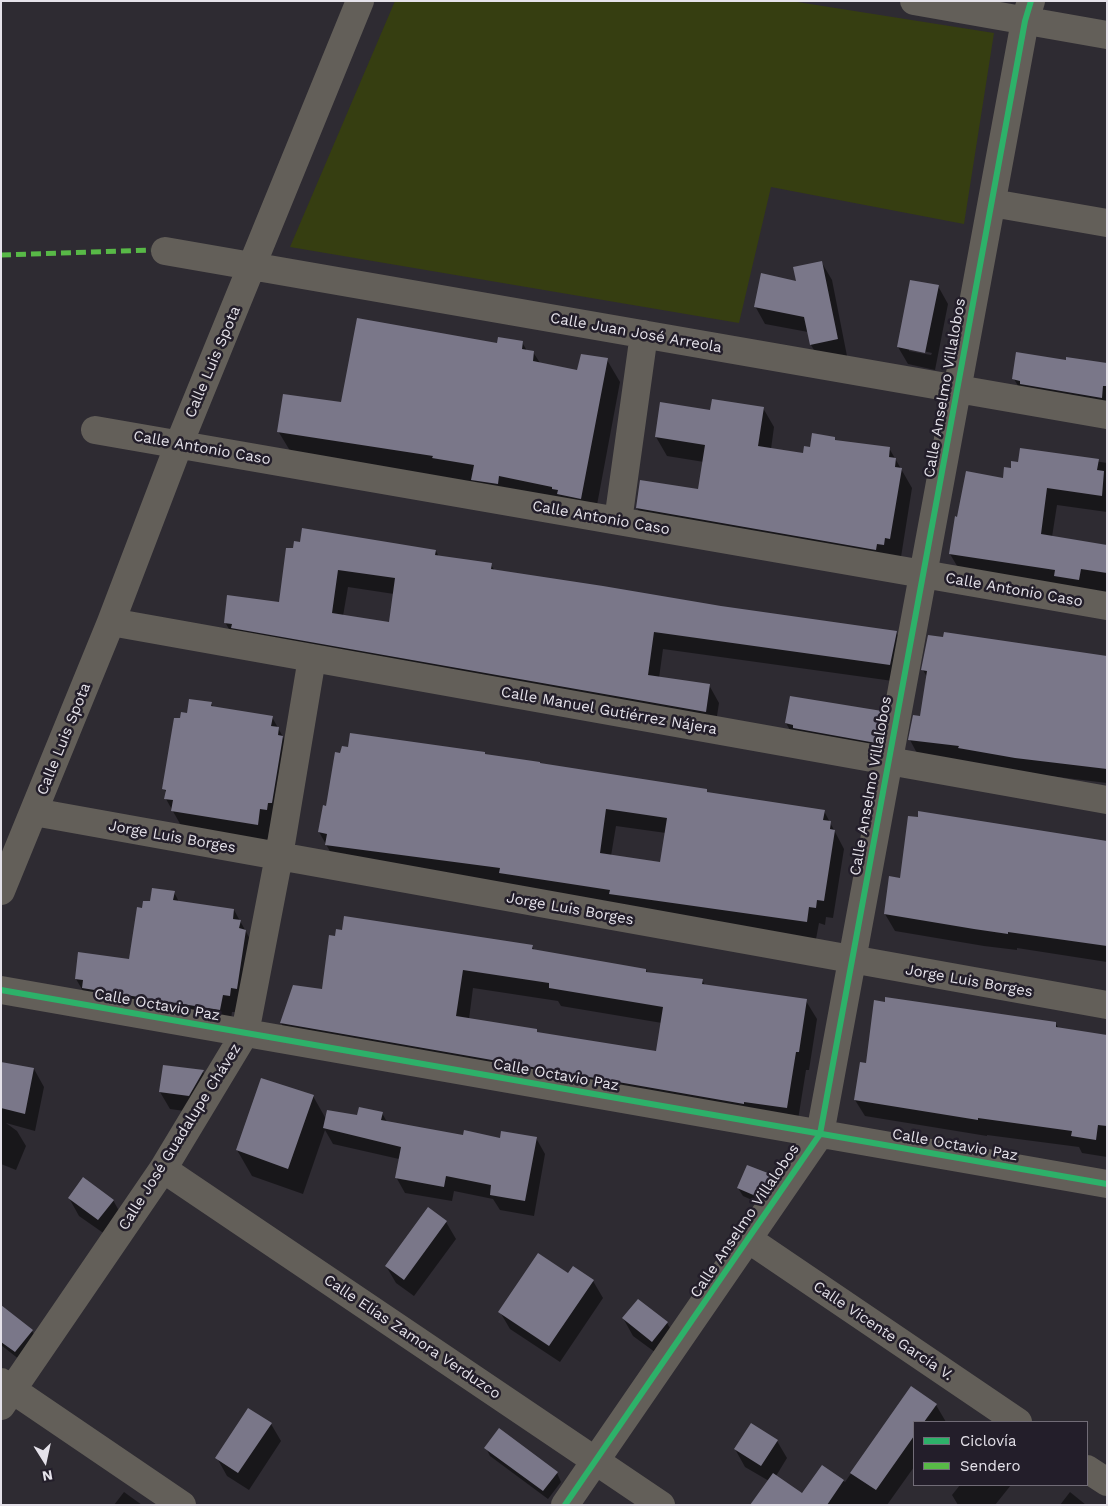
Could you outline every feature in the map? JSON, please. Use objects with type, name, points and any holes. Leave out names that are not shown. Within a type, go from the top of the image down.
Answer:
[{"type":"street","name":"Calle Luis Spota","points":[[1,892],[111,622],[179,444],[360,1]]},
{"type":"street","points":[[914,1],[1028,11],[1107,35]]},
{"type":"street","name":"Calle Anselmo Villalobos","points":[[565,1505],[820,1134],[1028,11]]},
{"type":"street","points":[[992,203],[1107,223]]},
{"type":"street","name":"Calle Juan José Arreola","points":[[165,251],[1107,415]]},
{"type":"street","points":[[618,521],[644,334]]},
{"type":"street","name":"Calle Antonio Caso","points":[[95,430],[1107,606]]},
{"type":"street","name":"Calle Manuel Gutiérrez Nájera","points":[[111,622],[1107,800]]},
{"type":"street","name":"Calle José Guadalupe Chávez","points":[[5,1393],[163,1169],[245,1033],[279,856],[312,658]]},
{"type":"street","name":"Jorge Luis Borges","points":[[34,812],[1107,1005]]},
{"type":"street","name":"Calle Octavio Paz","points":[[1,990],[1107,1184]]},
{"type":"street","name":"Calle Elías Zamora Verduzco","points":[[163,1169],[661,1505]]},
{"type":"street","name":"Calle Vicente García V.","points":[[748,1239],[1017,1421]]},
{"type":"street","points":[[5,1393],[182,1505]]},
{"type":"street","points":[[1088,1470],[1107,1482]]},
{"type":"green space","points":[[395,1],[791,1],[994,33],[964,224],[771,187],[739,323],[290,247]]},
{"type":"building","points":[[822,261],[838,339],[810,345],[804,317],[754,307],[761,273],[796,281],[793,267]]},
{"type":"building","points":[[910,280],[939,285],[925,353],[897,347]]},
{"type":"building","points":[[357,318],[497,343],[498,337],[523,341],[522,349],[534,351],[533,361],[577,370],[581,354],[608,358],[581,499],[557,494],[558,490],[552,489],[552,487],[499,476],[498,484],[471,480],[474,465],[432,458],[433,456],[277,432],[283,394],[341,402]]},
{"type":"building","points":[[1016,352],[1066,360],[1066,357],[1107,363],[1107,386],[1103,386],[1102,398],[1020,384],[1020,381],[1012,379]]},
{"type":"building","points":[[712,399],[764,407],[758,446],[803,453],[804,446],[810,447],[812,433],[835,437],[835,440],[890,447],[889,457],[896,458],[895,467],[902,468],[890,539],[885,538],[884,545],[877,544],[876,550],[636,508],[640,480],[698,489],[705,445],[655,437],[660,402],[710,410]]},
{"type":"building","points":[[1020,448],[1099,459],[1097,470],[1104,471],[1102,496],[1047,488],[1041,534],[1107,545],[1107,573],[1081,569],[1079,580],[1054,576],[1055,570],[949,554],[955,516],[957,517],[966,471],[1003,478],[1004,467],[1011,468],[1011,461],[1018,462]]},
{"type":"building","points":[[302,528],[436,550],[435,555],[492,563],[491,569],[721,606],[897,631],[890,665],[654,632],[648,675],[710,684],[706,712],[231,628],[232,624],[224,623],[227,595],[279,602],[286,548],[293,548],[294,541],[300,542]],"holes":[[[338,570],[395,578],[389,622],[332,613]]]},
{"type":"building","points":[[944,632],[1107,656],[1107,769],[1015,758],[958,748],[959,746],[908,740],[913,715],[920,716],[927,671],[921,670],[928,635],[943,637]]},
{"type":"building","points":[[790,696],[882,711],[876,743],[793,728],[793,725],[785,723]]},
{"type":"building","points":[[189,699],[212,702],[211,706],[273,716],[271,726],[279,727],[278,735],[283,736],[272,803],[268,803],[267,810],[260,809],[258,825],[171,811],[173,800],[164,799],[166,790],[162,789],[174,718],[180,718],[181,712],[187,713]]},
{"type":"building","points":[[350,733],[485,752],[485,754],[707,789],[707,792],[825,810],[823,820],[831,821],[830,829],[835,830],[824,901],[817,900],[816,908],[809,907],[807,922],[609,894],[610,890],[499,873],[500,868],[325,845],[327,834],[318,832],[323,805],[326,806],[335,752],[340,753],[342,746],[348,747]],"holes":[[[606,809],[667,818],[660,862],[600,853]]]},
{"type":"building","points":[[918,811],[1107,841],[1107,946],[1008,932],[1008,934],[884,914],[889,876],[900,878],[908,816],[918,817]]},
{"type":"building","points":[[152,888],[175,891],[173,900],[234,909],[233,919],[241,920],[239,928],[246,930],[237,989],[231,988],[230,996],[223,995],[220,1010],[82,988],[83,980],[75,979],[78,952],[129,959],[137,907],[142,908],[143,901],[150,901]]},
{"type":"building","points":[[344,916],[533,945],[532,949],[646,969],[646,972],[703,979],[702,984],[807,999],[799,1052],[796,1052],[787,1108],[744,1102],[744,1104],[280,1023],[293,985],[322,989],[329,935],[335,936],[336,929],[342,930]],"holes":[[[463,970],[549,983],[549,988],[663,1007],[656,1051],[537,1032],[537,1029],[456,1016]]]},
{"type":"building","points":[[885,997],[1056,1022],[1056,1027],[1107,1035],[1107,1126],[1098,1125],[1096,1140],[1071,1136],[1072,1131],[978,1118],[978,1120],[854,1100],[860,1062],[866,1063],[874,1000],[885,1002]]},
{"type":"building","points":[[1,1062],[34,1068],[25,1114],[1,1108]]},
{"type":"building","points":[[163,1065],[204,1070],[189,1096],[159,1092]]},
{"type":"building","points":[[261,1078],[314,1095],[288,1169],[236,1150]]},
{"type":"building","points":[[359,1107],[383,1112],[381,1120],[463,1135],[464,1130],[500,1138],[501,1131],[537,1137],[525,1201],[490,1195],[491,1185],[446,1176],[444,1187],[395,1178],[401,1147],[323,1128],[327,1110],[357,1115]]},
{"type":"building","points":[[747,1165],[773,1175],[758,1197],[737,1188]]},
{"type":"building","points":[[83,1177],[114,1200],[98,1220],[68,1198]]},
{"type":"building","points":[[428,1207],[447,1221],[404,1280],[385,1266]]},
{"type":"building","points":[[538,1253],[568,1273],[573,1266],[594,1280],[549,1346],[498,1312]]},
{"type":"building","points":[[638,1299],[668,1322],[652,1342],[622,1318]]},
{"type":"building","points":[[1,1305],[33,1330],[15,1352],[1,1342]]},
{"type":"building","points":[[911,1386],[937,1404],[925,1421],[913,1421],[913,1437],[876,1490],[850,1473]]},
{"type":"building","points":[[248,1408],[272,1423],[238,1473],[215,1458]]},
{"type":"building","points":[[751,1423],[778,1440],[761,1466],[734,1449]]},
{"type":"building","points":[[499,1428],[558,1472],[543,1491],[484,1448]]},
{"type":"building","points":[[822,1465],[844,1480],[827,1505],[750,1505],[773,1473],[802,1493]]},
{"type":"marked path","points":[[1,255],[151,250]]},
{"type":"cycle path","points":[[565,1505],[820,1134],[1025,21],[1031,1]]},
{"type":"cycle path","points":[[1,990],[1107,1184]]}]
